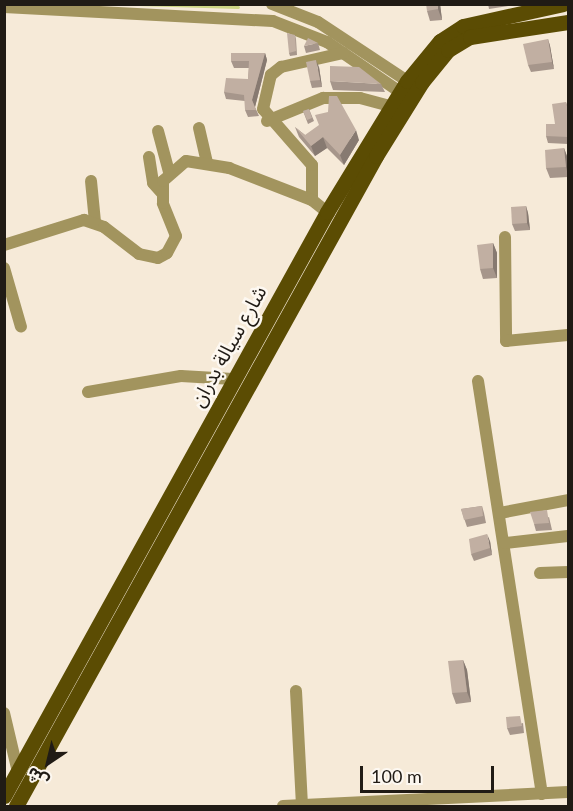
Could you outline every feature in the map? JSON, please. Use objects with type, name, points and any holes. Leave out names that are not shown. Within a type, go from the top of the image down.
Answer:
[{"type":"main road","name":"شارع سيالة بدران","points":[[15,803],[18,772],[215,411],[327,212],[390,106],[440,41],[463,26],[563,4]]},
{"type":"main road","name":"شارع سيالة بدران","points":[[15,803],[390,131],[448,50],[470,37],[568,22]]},
{"type":"main road","points":[[215,411],[232,415]]},
{"type":"street","points":[[272,4],[318,22],[404,86]]},
{"type":"street","points":[[4,7],[74,7],[254,17],[300,30],[404,86]]},
{"type":"street","points":[[312,200],[312,165],[267,121],[262,109],[271,75],[293,63],[343,53]]},
{"type":"street","points":[[267,121],[323,98],[360,98],[390,106]]},
{"type":"street","points":[[199,128],[207,162]]},
{"type":"street","points":[[158,131],[169,171],[161,192]]},
{"type":"street","points":[[4,245],[72,220],[95,222],[139,254],[158,258],[167,253],[176,236],[161,192],[153,183],[149,157]]},
{"type":"street","points":[[169,171],[186,162],[207,162],[312,200],[327,212]]},
{"type":"street","points":[[92,181],[95,222]]},
{"type":"street","points":[[505,237],[506,341],[568,335]]},
{"type":"street","points":[[4,268],[21,327]]},
{"type":"street","points":[[88,392],[181,376],[233,379]]},
{"type":"street","points":[[478,381],[505,543],[542,794]]},
{"type":"street","points":[[500,513],[568,500]]},
{"type":"street","points":[[505,543],[568,536]]},
{"type":"street","points":[[540,573],[568,572]]},
{"type":"street","points":[[296,691],[302,806]]},
{"type":"street","points":[[4,713],[18,772]]},
{"type":"street","points":[[283,807],[392,804],[568,792]]},
{"type":"building","points":[[426,4],[438,4],[438,9],[427,11]]},
{"type":"building","points":[[287,33],[295,35],[296,51],[289,53]]},
{"type":"building","points":[[308,38],[318,43],[304,46]]},
{"type":"building","points":[[548,39],[552,62],[528,65],[523,44]]},
{"type":"building","points":[[231,53],[265,53],[252,100],[256,110],[245,110],[244,95],[224,92],[226,78],[248,79],[249,61],[231,61]]},
{"type":"building","points":[[316,60],[320,80],[310,81],[306,62]]},
{"type":"building","points":[[330,66],[359,67],[381,84],[330,81]]},
{"type":"building","points":[[329,96],[337,96],[356,130],[340,155],[323,137],[311,146],[295,127],[305,135],[319,125],[315,115],[328,112]]},
{"type":"building","points":[[566,102],[568,137],[546,136],[546,124],[555,124],[552,104]]},
{"type":"building","points":[[309,109],[312,118],[307,120],[303,111]]},
{"type":"building","points":[[564,148],[566,167],[546,168],[545,150]]},
{"type":"building","points":[[526,206],[527,223],[512,224],[511,207]]},
{"type":"building","points":[[493,243],[493,268],[480,269],[477,245]]},
{"type":"building","points":[[482,506],[483,516],[464,520],[461,509]]},
{"type":"building","points":[[547,510],[549,523],[534,524],[530,512]]},
{"type":"building","points":[[487,534],[490,548],[471,554],[469,539]]},
{"type":"building","points":[[463,660],[467,692],[452,693],[448,661]]},
{"type":"building","points":[[520,716],[522,726],[507,728],[506,717]]},
{"type":"waterway","points":[[139,4],[238,7]]}]
